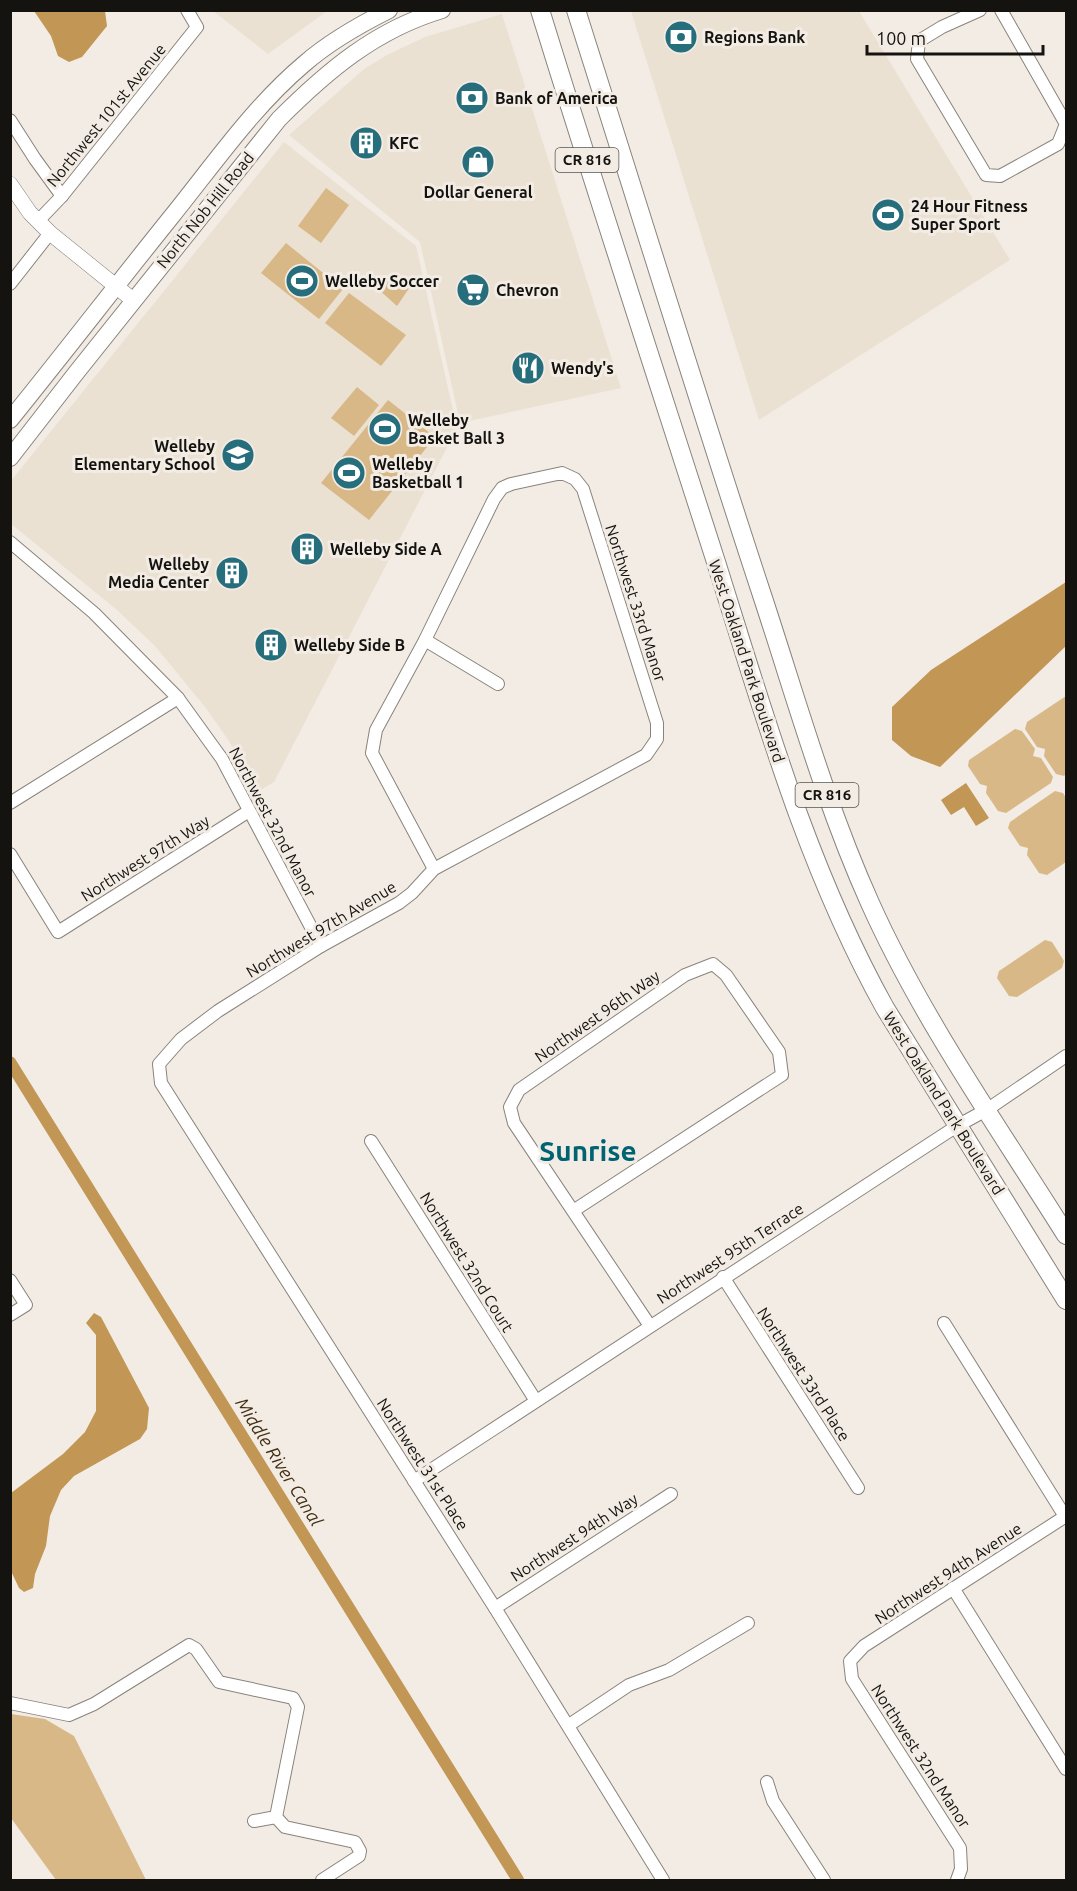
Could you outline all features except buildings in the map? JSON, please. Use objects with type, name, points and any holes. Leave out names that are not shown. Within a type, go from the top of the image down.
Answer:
[{"type":"main road","name":"North Nob Hill Road","points":[[10,420],[244,126],[295,73],[333,41],[389,10]]},
{"type":"main road","name":"North Nob Hill Road","points":[[10,458],[279,119],[342,60],[369,43],[425,15],[442,10]]},
{"type":"main road","name":"West Oakland Park Boulevard","points":[[540,10],[758,697],[805,837],[859,962],[911,1053],[1066,1300]]},
{"type":"main road","name":"West Oakland Park Boulevard","points":[[576,10],[831,810],[871,906],[900,965],[931,1019],[1066,1235]]},
{"type":"street","name":"Northwest 101st Avenue","points":[[38,222],[62,196],[197,27],[187,10]]},
{"type":"street","points":[[980,10],[942,27],[919,41],[917,59],[986,175],[1000,176],[1058,144],[1066,124],[1001,10]]},
{"type":"street","points":[[10,120],[62,196]]},
{"type":"street","points":[[10,184],[38,222],[134,300]]},
{"type":"street","points":[[10,284],[50,233]]},
{"type":"street","name":"Northwest 33rd Manor","points":[[425,640],[494,499],[502,488],[562,473],[575,479],[583,489],[654,712],[657,739]]},
{"type":"street","name":"Northwest 32nd Manor","points":[[10,542],[94,613],[178,698],[222,759],[321,946]]},
{"type":"street","points":[[434,869],[372,753],[376,730],[425,640],[498,684]]},
{"type":"street","points":[[10,804],[178,698]]},
{"type":"street","name":"Northwest 97th Avenue","points":[[159,1064],[181,1039],[218,1011],[321,946],[399,903],[434,869],[646,754],[657,739]]},
{"type":"street","name":"Northwest 97th Way","points":[[10,854],[58,933],[249,811]]},
{"type":"street","name":"Northwest 96th Way","points":[[713,964],[726,975],[779,1052],[782,1075],[573,1211],[514,1123],[510,1107],[519,1090],[686,975],[713,964]]},
{"type":"street","name":"Northwest 95th Terrace","points":[[414,1480],[723,1277],[957,1126],[988,1109],[1066,1056]]},
{"type":"street","name":"Northwest 31st Place","points":[[159,1064],[161,1083],[569,1725],[663,1881]]},
{"type":"street","name":"Northwest 32nd Court","points":[[371,1141],[536,1401]]},
{"type":"street","points":[[573,1211],[650,1326]]},
{"type":"street","name":"Northwest 33rd Place","points":[[723,1277],[858,1488]]},
{"type":"street","points":[[10,1280],[26,1305],[10,1315]]},
{"type":"street","points":[[944,1323],[1066,1517]]},
{"type":"street","name":"Northwest 94th Way","points":[[495,1608],[671,1494]]},
{"type":"street","name":"Northwest 94th Avenue","points":[[850,1661],[864,1646],[1066,1517]]},
{"type":"street","points":[[953,1588],[1066,1769]]},
{"type":"street","points":[[569,1725],[629,1685],[669,1670],[748,1623]]},
{"type":"street","points":[[10,1703],[69,1715],[94,1704],[189,1645],[196,1649],[219,1682],[293,1698],[298,1707],[276,1817]]},
{"type":"street","name":"Northwest 32nd Manor","points":[[850,1661],[852,1679],[960,1848],[959,1875]]},
{"type":"street","points":[[767,1782],[773,1801],[824,1881]]},
{"type":"street","points":[[254,1821],[276,1817]]},
{"type":"street","points":[[276,1817],[285,1827],[355,1842],[360,1851],[359,1856],[322,1881]]},
{"type":"shaded area","points":[[34,11],[105,11],[107,26],[82,57],[69,62],[58,56],[51,36]]},
{"type":"shaded area","points":[[213,11],[327,11],[268,54]]},
{"type":"shaded area","points":[[631,11],[859,11],[1010,260],[759,420]]},
{"type":"shaded area","points":[[502,14],[621,388],[460,423],[420,242],[289,135],[364,69],[387,55],[425,37]]},
{"type":"shaded area","name":"Welleby Elementary School","points":[[284,142],[416,246],[457,428],[274,782],[259,791],[229,741],[205,707],[155,646],[116,609],[11,524],[10,482]]},
{"type":"shaded area","name":"Welleby Soccer","points":[[326,188],[349,205],[321,243],[298,226]]},
{"type":"shaded area","name":"Welleby Soccer","points":[[286,243],[343,289],[319,319],[261,273]]},
{"type":"shaded area","points":[[394,272],[410,287],[397,306],[378,289]]},
{"type":"shaded area","name":"Welleby Soccer","points":[[349,293],[406,335],[381,366],[325,323]]},
{"type":"shaded area","points":[[357,387],[379,405],[354,436],[331,418]]},
{"type":"shaded area","points":[[388,400],[435,437],[369,520],[321,483]]},
{"type":"shaded area","points":[[1066,582],[1066,646],[940,767],[911,756],[892,740],[892,707],[931,670]]},
{"type":"shaded area","points":[[1066,696],[1066,774],[1064,776],[1056,774],[1044,756],[1045,749],[1037,747],[1025,729],[1027,722]]},
{"type":"shaded area","points":[[1015,729],[1022,731],[1035,749],[1033,756],[1041,758],[1053,777],[1051,783],[1006,813],[998,811],[986,793],[987,786],[980,784],[968,766],[969,760]]},
{"type":"shaded area","points":[[966,783],[989,818],[976,826],[964,807],[951,815],[941,800]]},
{"type":"shaded area","points":[[1055,791],[1063,793],[1066,798],[1066,862],[1047,875],[1039,873],[1027,855],[1028,848],[1020,846],[1008,828],[1010,822]]},
{"type":"shaded area","points":[[1045,940],[1052,942],[1064,961],[1062,968],[1017,997],[1009,996],[997,978],[999,971]]},
{"type":"shaded area","points":[[94,1313],[101,1317],[149,1408],[147,1429],[140,1439],[74,1476],[61,1490],[50,1516],[46,1546],[35,1574],[33,1588],[24,1592],[19,1588],[11,1571],[11,1493],[63,1454],[85,1432],[96,1411],[96,1335],[86,1323]]},
{"type":"shaded area","points":[[11,1714],[45,1719],[74,1736],[146,1880],[56,1880],[11,1818]]},
{"type":"waterway","name":"Middle River Canal","points":[[10,1062],[518,1880]]},
{"type":"place","name":"Regions Bank","points":[[681,37]]},
{"type":"place","name":"Bank of America","points":[[472,98]]},
{"type":"place","name":"KFC","points":[[366,143]]},
{"type":"place","name":"Dollar General","points":[[478,162]]},
{"type":"place","name":"24 Hour Fitness Super Sport","points":[[888,215]]},
{"type":"place","name":"Welleby Soccer","points":[[302,281]]},
{"type":"place","name":"Chevron","points":[[473,290]]},
{"type":"place","name":"Wendy's","points":[[528,368]]},
{"type":"place","name":"Welleby Basket Ball 3","points":[[385,429]]},
{"type":"place","name":"Welleby Elementary School","points":[[238,455]]},
{"type":"place","name":"Welleby Basketball 1","points":[[349,473]]},
{"type":"place","name":"Welleby Side A","points":[[307,549]]},
{"type":"place","name":"Welleby Media Center","points":[[232,573]]},
{"type":"place","name":"Welleby Side B","points":[[271,645]]},
{"type":"district","name":"Sunrise","points":[[588,1151]]}]
